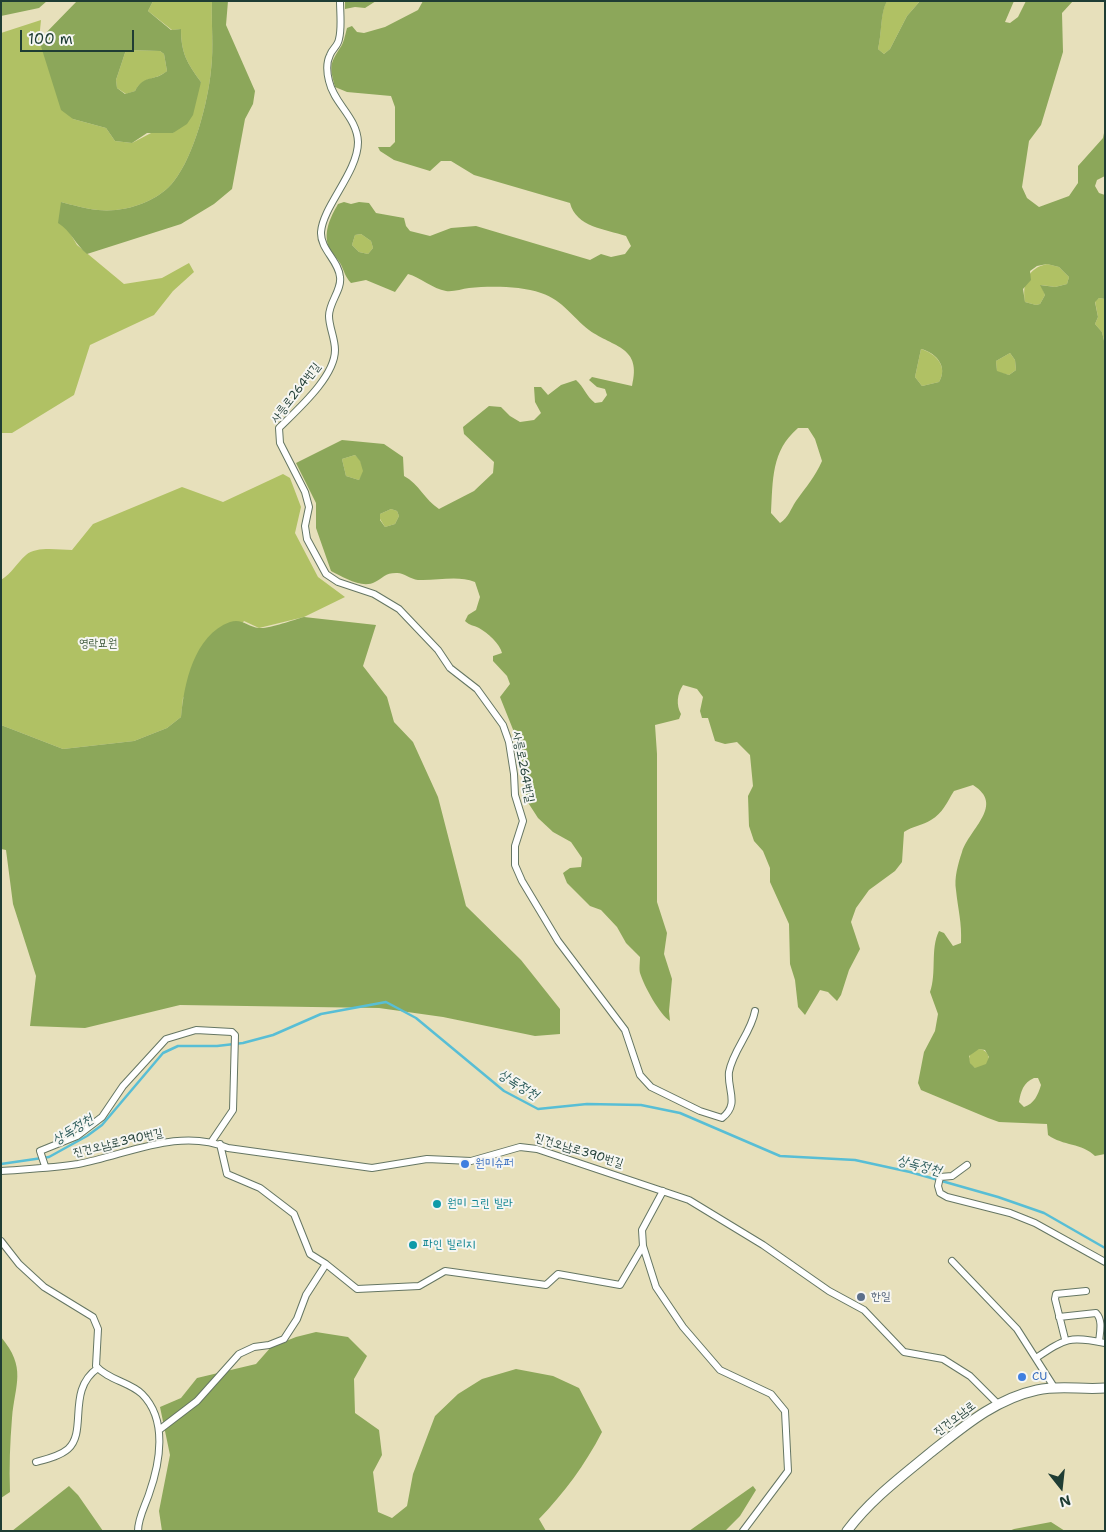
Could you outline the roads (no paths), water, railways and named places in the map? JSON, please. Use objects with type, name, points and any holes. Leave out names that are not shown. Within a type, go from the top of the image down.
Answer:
[{"type":"main road","name":"진건오남로","points":[[847,1531],[867,1508],[902,1475],[978,1416],[998,1404],[1017,1395],[1054,1387],[1105,1388]]},
{"type":"street","name":"사릉로264번길","points":[[340,1],[340,37],[337,46],[330,55],[327,68],[332,90],[349,114],[356,129],[358,144],[341,190],[325,217],[321,233],[323,244],[339,271],[341,279],[331,304],[329,317],[335,351],[332,364],[312,395],[279,428],[280,443],[305,492],[309,507],[305,526],[307,540],[326,574],[338,582],[374,594],[399,609],[438,650],[450,668],[477,689],[503,725],[514,774],[515,795],[523,821],[515,846],[515,865],[522,881],[558,941],[625,1030],[640,1075],[651,1087],[700,1111],[722,1118],[728,1113],[733,1101],[730,1070],[750,1029],[755,1011]]},
{"type":"street","points":[[44,1165],[40,1151],[77,1136],[102,1116],[123,1086],[166,1039],[196,1030],[232,1032],[235,1035],[232,1110],[212,1141]]},
{"type":"street","name":"진건오남로390번길","points":[[1,1171],[44,1165],[80,1163],[127,1150],[166,1143],[212,1141],[256,1152],[372,1168],[427,1159],[471,1161],[520,1147],[559,1155],[689,1200],[713,1213],[763,1245],[799,1272],[864,1310],[904,1352],[943,1359],[970,1376],[998,1404]]},
{"type":"street","points":[[220,1144],[227,1174],[260,1188],[294,1214],[310,1254],[326,1264],[357,1289],[418,1286],[445,1271],[546,1285],[558,1274],[620,1285],[643,1246]]},
{"type":"street","points":[[967,1164],[958,1174],[938,1181],[938,1191],[942,1195],[1010,1213],[1035,1223],[1105,1262]]},
{"type":"street","points":[[662,1191],[642,1230],[643,1246],[656,1287],[689,1334],[720,1370],[771,1394],[785,1410],[788,1471],[743,1531]]},
{"type":"street","points":[[1,1241],[19,1264],[44,1287],[68,1304],[90,1314],[96,1320],[98,1368],[81,1388],[73,1443],[61,1454],[36,1462]]},
{"type":"street","points":[[952,1261],[1017,1329],[1054,1387]]},
{"type":"street","points":[[159,1430],[197,1401],[239,1354],[254,1347],[269,1345],[284,1339],[297,1319],[306,1295],[326,1264]]},
{"type":"street","points":[[1065,1339],[1056,1294],[1086,1291]]},
{"type":"street","points":[[1036,1358],[1065,1339],[1102,1342],[1099,1317],[1096,1313],[1060,1317]]},
{"type":"street","points":[[98,1368],[144,1396],[154,1413],[159,1430],[155,1475],[138,1531]]},
{"type":"waterway","name":"상독정천","points":[[1,1164],[49,1157],[87,1136],[102,1125],[163,1053],[178,1046],[217,1046],[243,1043],[273,1035],[321,1014],[386,1002],[416,1018],[504,1091],[538,1109],[587,1104],[641,1105],[680,1113],[780,1156],[855,1160],[910,1172],[998,1197],[1044,1213],[1105,1248]]},
{"type":"place","name":"원미슈퍼","points":[[465,1164]]},
{"type":"place","name":"원미 그린 빌라","points":[[437,1204]]},
{"type":"place","name":"파인 빌리지","points":[[413,1245]]},
{"type":"place","name":"한일","points":[[861,1297]]},
{"type":"place","name":"CU","points":[[1022,1377]]},
{"type":"park label","name":"영락묘원","points":[[98,644]]}]
